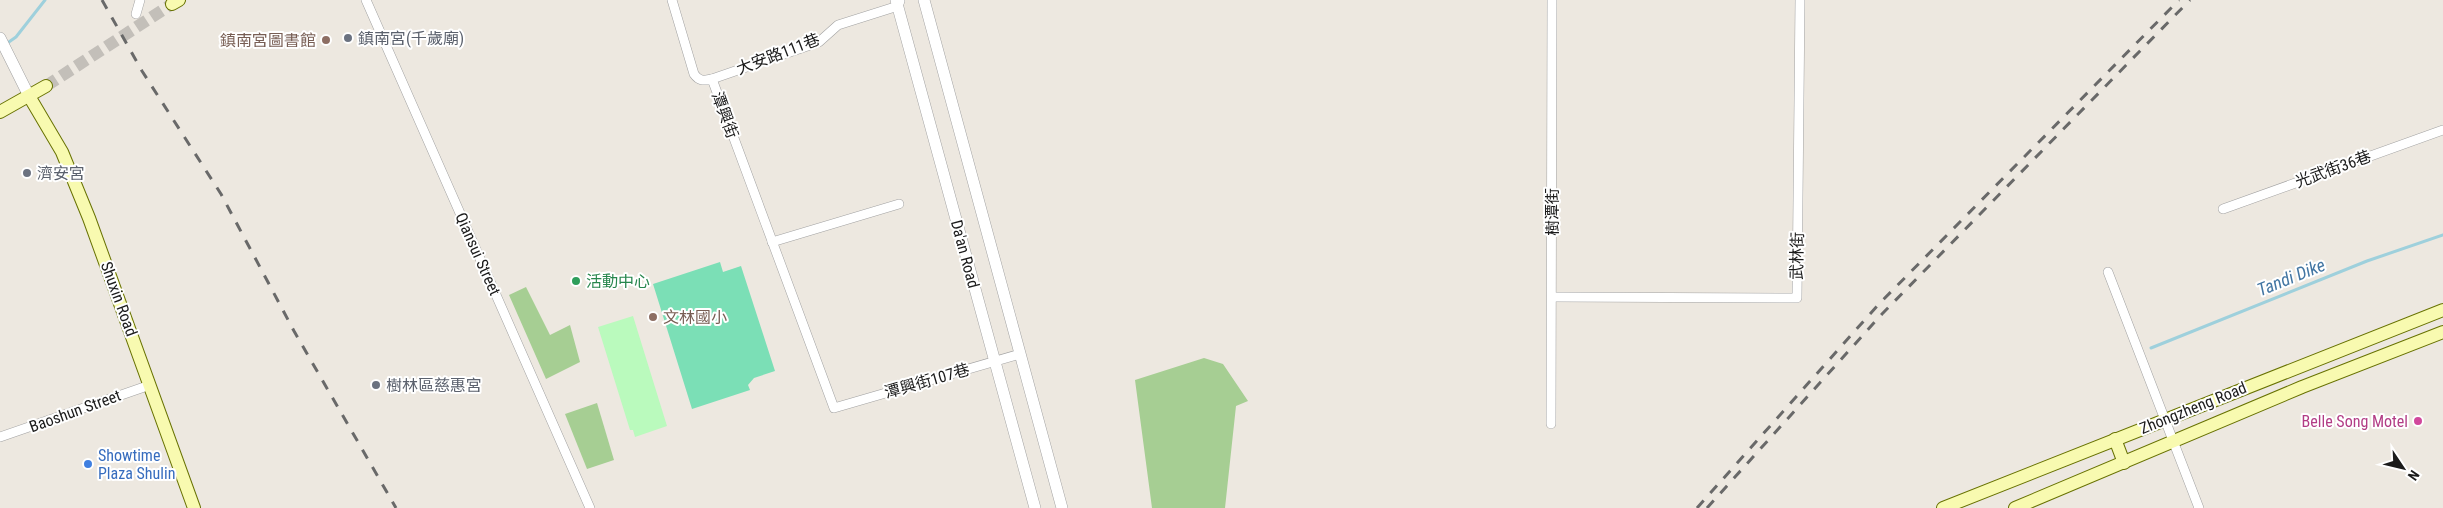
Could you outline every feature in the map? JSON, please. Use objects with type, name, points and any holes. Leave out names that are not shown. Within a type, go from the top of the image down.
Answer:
[{"type":"main road","points":[[0,112],[46,86]]},
{"type":"main road","name":"Shuxin Road","points":[[29,96],[65,160],[89,218],[194,508]]},
{"type":"main road","name":"Zhongzheng Road","points":[[1943,508],[2443,310]]},
{"type":"main road","name":"Zhongzheng Road","points":[[2015,508],[2173,440],[2443,332]]},
{"type":"main road","points":[[2115,439],[2124,462]]},
{"type":"street","points":[[136,14],[140,0]]},
{"type":"street","name":"Qiansui Street","points":[[366,0],[590,508]]},
{"type":"street","name":"潭興街","points":[[672,0],[694,74],[698,79],[704,81],[712,79],[834,408]]},
{"type":"street","name":"Da'an Road","points":[[924,0],[1062,508]]},
{"type":"street","name":"樹潭街","points":[[1552,0],[1552,424]]},
{"type":"street","name":"武林街","points":[[1552,297],[1797,298],[1800,0]]},
{"type":"street","name":"大安路111巷","points":[[712,79],[819,42],[838,25],[898,2]]},
{"type":"street","name":"Da'an Road","points":[[898,2],[1035,508]]},
{"type":"street","points":[[2,43],[29,96]]},
{"type":"street","name":"光武街36巷","points":[[2223,209],[2443,130]]},
{"type":"street","points":[[772,242],[899,204]]},
{"type":"street","points":[[2108,272],[2199,508]]},
{"type":"street","name":"潭興街107巷","points":[[834,408],[1020,354]]},
{"type":"street","name":"Baoshun Street","points":[[0,437],[150,384]]},
{"type":"green space","points":[[720,262],[723,272],[741,266],[775,371],[754,378],[748,385],[750,390],[692,409],[653,284]]},
{"type":"green space","points":[[526,287],[550,335],[570,325],[580,362],[546,379],[509,295]]},
{"type":"green space","points":[[633,316],[667,426],[635,437],[633,430],[630,430],[598,327]]},
{"type":"green space","points":[[1204,358],[1223,364],[1248,401],[1236,406],[1225,508],[1152,508],[1135,380]]},
{"type":"green space","points":[[597,403],[614,460],[587,469],[565,414]]},
{"type":"waterway","points":[[6,44],[16,37],[45,0]]},
{"type":"waterway","name":"Tandi Dike","points":[[2151,348],[2367,261],[2443,235]]},
{"type":"tunnel","points":[[46,86],[172,4]]},
{"type":"railway","points":[[102,0],[142,71],[221,194],[294,331],[396,508]]},
{"type":"railway","points":[[1697,508],[1878,305],[2179,0]]},
{"type":"railway","points":[[1707,508],[1882,314],[2190,0]]},
{"type":"place","name":"鎮南宮(千歲廟)","points":[[348,38]]},
{"type":"place","name":"鎮南宮圖書館","points":[[326,40]]},
{"type":"place","name":"濟安宮","points":[[27,173]]},
{"type":"place","name":"活動中心","points":[[576,281]]},
{"type":"place","name":"文林國小","points":[[653,317]]},
{"type":"place","name":"樹林區慈惠宮","points":[[376,385]]},
{"type":"place","name":"Belle Song Motel","points":[[2418,421]]},
{"type":"place","name":"Showtime Plaza Shulin","points":[[88,464]]}]
